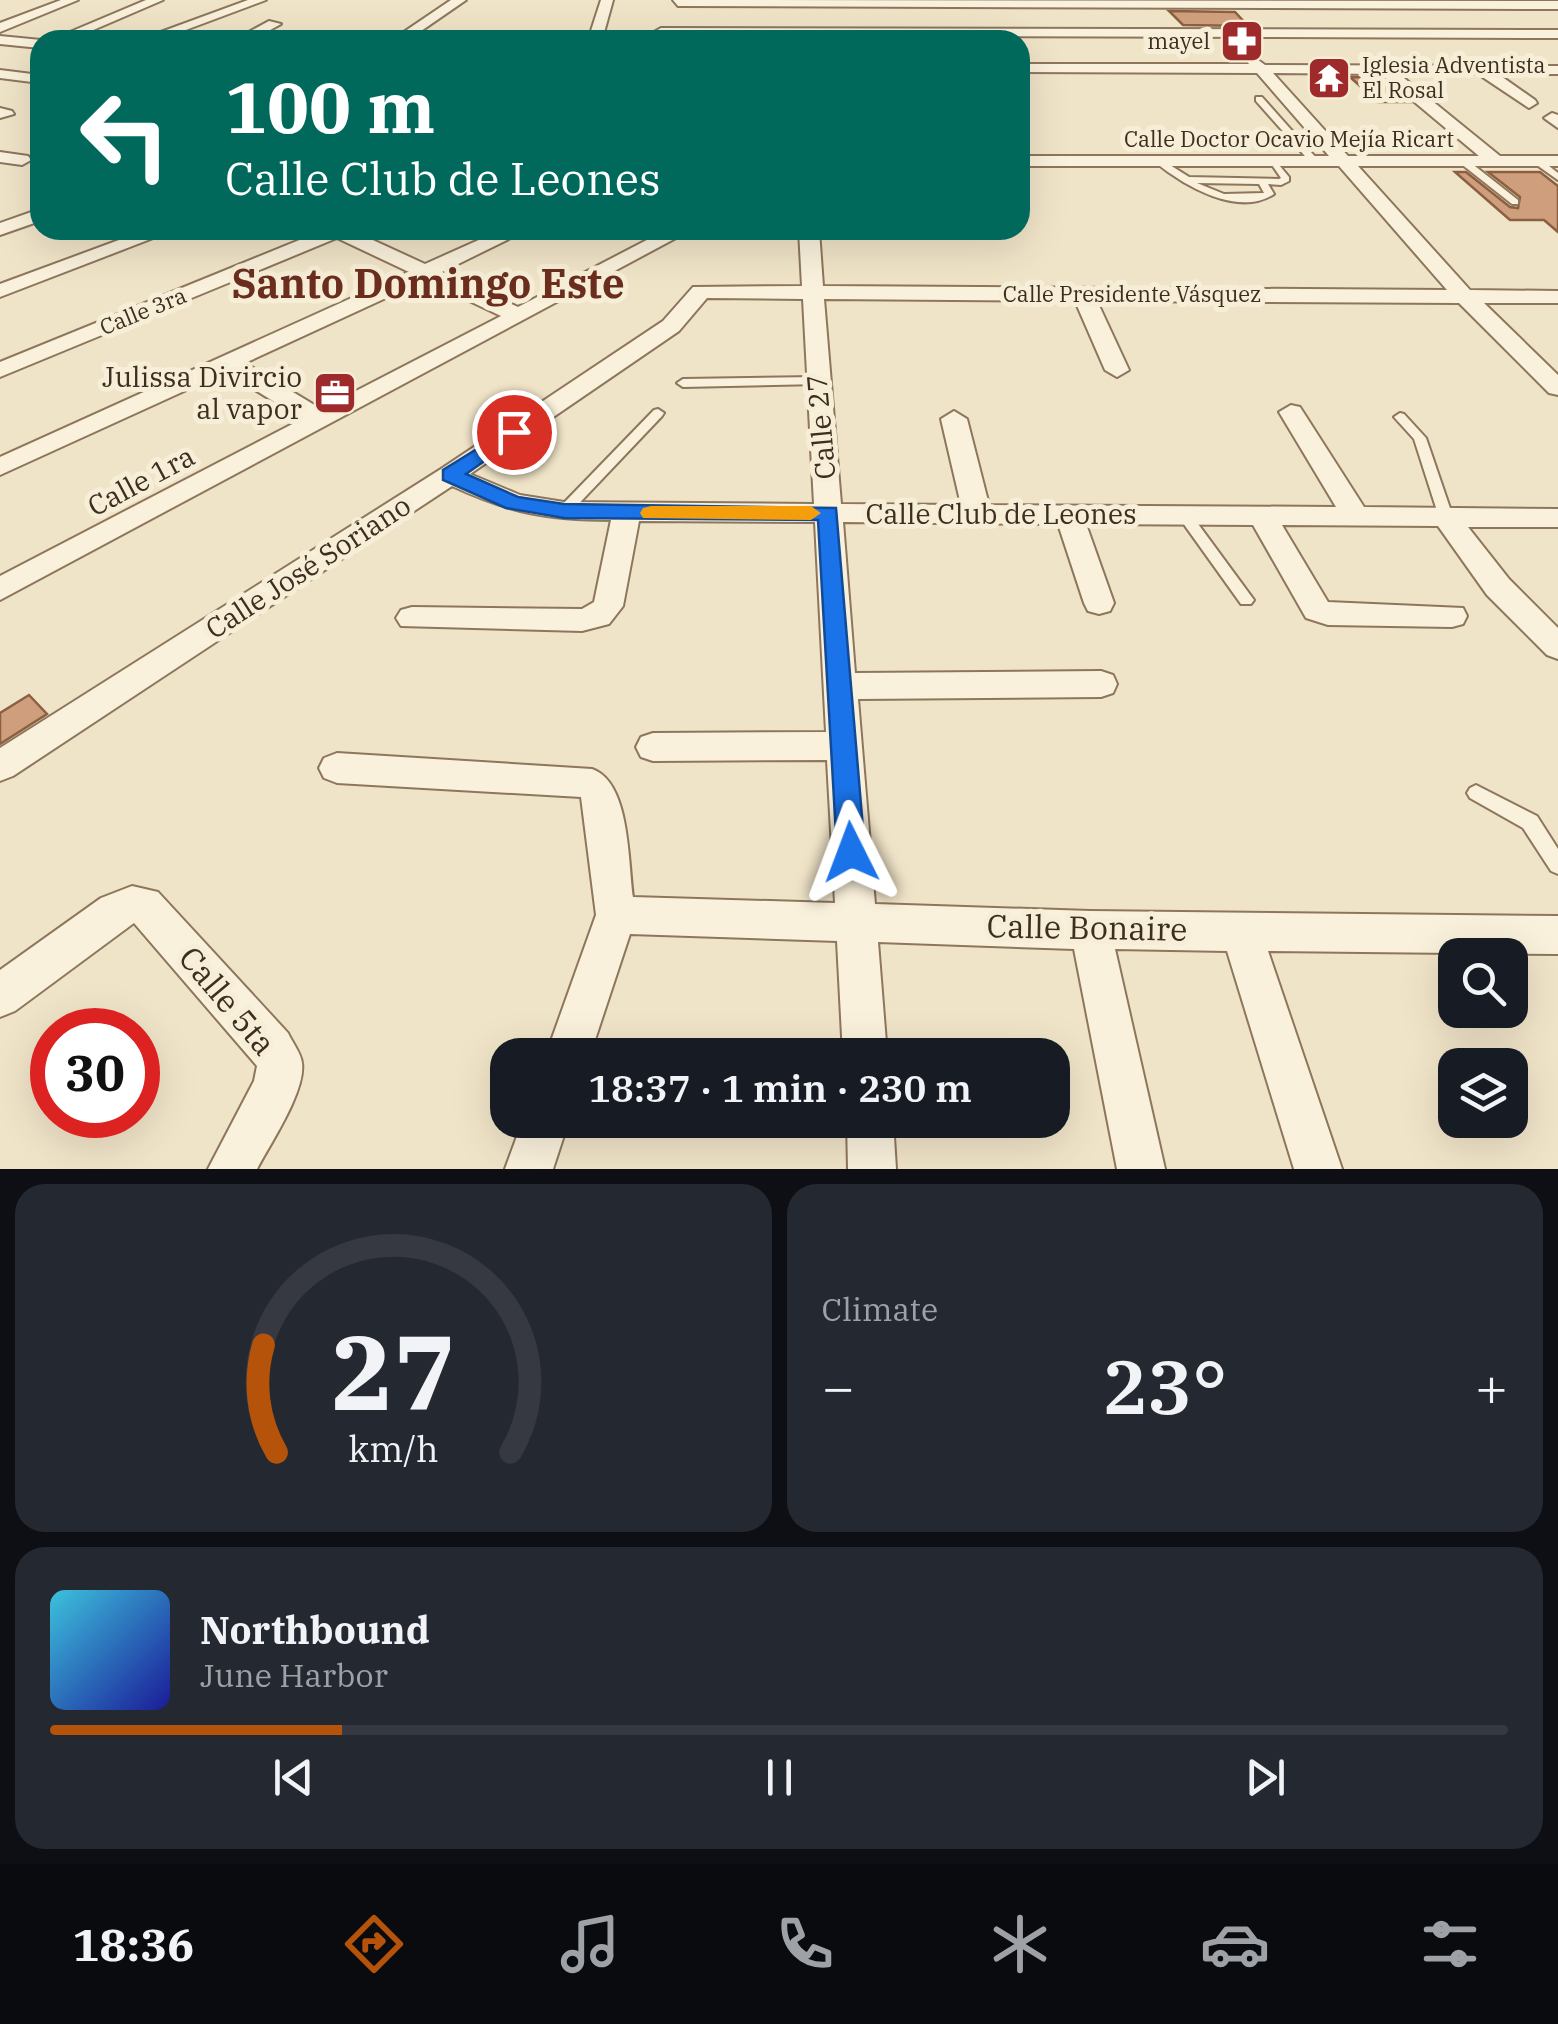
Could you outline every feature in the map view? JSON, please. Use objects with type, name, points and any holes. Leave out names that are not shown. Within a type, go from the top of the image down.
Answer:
[{"type":"street","points":[[0,28],[72,0]]},
{"type":"street","points":[[82,30],[156,0]]},
{"type":"street","points":[[174,30],[260,0]]},
{"type":"street","points":[[414,30],[460,0]]},
{"type":"street","points":[[598,30],[606,0]]},
{"type":"street","points":[[800,1],[801,30]]},
{"type":"street","points":[[678,2],[1558,5]]},
{"type":"street","points":[[1194,2],[1262,69],[1464,296],[1558,388]]},
{"type":"street","points":[[262,30],[274,24]]},
{"type":"street","points":[[1030,34],[1558,34]]},
{"type":"street","points":[[4,42],[30,43]]},
{"type":"street","points":[[1030,68],[1558,70]]},
{"type":"street","points":[[1384,69],[1496,161]]},
{"type":"street","points":[[1482,70],[1529,103]]},
{"type":"street","points":[[0,74],[30,78]]},
{"type":"street","points":[[0,157],[22,160]]},
{"type":"street","name":"Calle Doctor Ocavio Mejía Ricart","points":[[1030,161],[1558,161]]},
{"type":"street","points":[[0,229],[30,219]]},
{"type":"street","points":[[0,291],[137,240]]},
{"type":"street","name":"Calle 3ra","points":[[0,370],[314,240]]},
{"type":"street","points":[[359,240],[518,316]]},
{"type":"street","points":[[0,467],[494,240]]},
{"type":"street","name":"Calle 1ra","points":[[0,589],[662,240]]},
{"type":"street","name":"Calle 27","points":[[809,240],[864,1038]]},
{"type":"street","name":"Calle Presidente Vásquez","points":[[706,291],[1558,296]]},
{"type":"street","name":"Calle José Soriano","points":[[0,766],[450,475],[671,326],[697,295],[706,291]]},
{"type":"street","points":[[1083,294],[1117,370]]},
{"type":"street","points":[[228,363],[321,420]]},
{"type":"street","points":[[1291,412],[1356,517]]},
{"type":"street","points":[[954,419],[977,514]]},
{"type":"street","name":"Calle Club de Leones","points":[[450,475],[514,503],[564,511],[1558,518]]},
{"type":"street","points":[[412,618],[582,620],[598,616],[608,606],[627,513]]},
{"type":"street","points":[[1069,515],[1099,603]]},
{"type":"street","points":[[1262,516],[1318,610],[1328,614],[1452,616]]},
{"type":"street","points":[[1446,517],[1498,586],[1558,647]]},
{"type":"street","points":[[842,686],[1101,684]]},
{"type":"street","points":[[653,746],[845,746]]},
{"type":"street","points":[[336,768],[592,784],[602,796],[616,915],[574,1038]]},
{"type":"street","name":"Calle 5ta","points":[[0,996],[114,911],[132,904],[144,905],[272,1049],[280,1064],[274,1088],[232,1169]]},
{"type":"street","name":"Calle Bonaire","points":[[616,915],[1090,930],[1558,935]]},
{"type":"street","points":[[1090,930],[1141,1169]]},
{"type":"street","points":[[1241,931],[1318,1169]]},
{"type":"street","points":[[529,1169],[540,1138]]},
{"type":"street","points":[[871,1138],[872,1169]]},
{"type":"lane","points":[[1260,99],[1315,162]]},
{"type":"lane","points":[[1462,161],[1514,202]]},
{"type":"lane","points":[[1537,161],[1558,177]]},
{"type":"lane","points":[[1159,162],[1201,192],[1217,196],[1266,196],[1269,194],[1263,183],[1286,179],[1274,162]]},
{"type":"lane","points":[[683,383],[816,381]]},
{"type":"lane","points":[[564,511],[658,414]]},
{"type":"lane","points":[[1400,417],[1420,438],[1446,517]]},
{"type":"lane","points":[[1185,516],[1246,600]]},
{"type":"lane","points":[[1476,793],[1530,822],[1558,866]]},
{"type":"building","points":[[1169,11],[1235,12],[1248,26],[1183,25]]},
{"type":"building","points":[[1350,77],[1380,78],[1409,102],[1378,102]]},
{"type":"building","points":[[1455,172],[1466,172],[1510,207],[1518,208],[1520,197],[1488,172],[1540,172],[1558,186],[1558,232],[1544,220],[1510,220]]},
{"type":"building","points":[[29,695],[47,714],[0,744],[0,713]]},
{"type":"slow traffic","points":[[651,513],[811,513]]},
{"type":"place","name":"mayel","points":[[1242,41]]},
{"type":"place","name":"Iglesia Adventista El Rosal","points":[[1329,78]]},
{"type":"place","name":"Julissa Divircio al vapor","points":[[335,393]]},
{"type":"district","name":"Santo Domingo Este","points":[[428,284]]},
{"type":"route","points":[[514,432],[450,475],[514,503],[564,511],[828,513],[851,852]]}]
